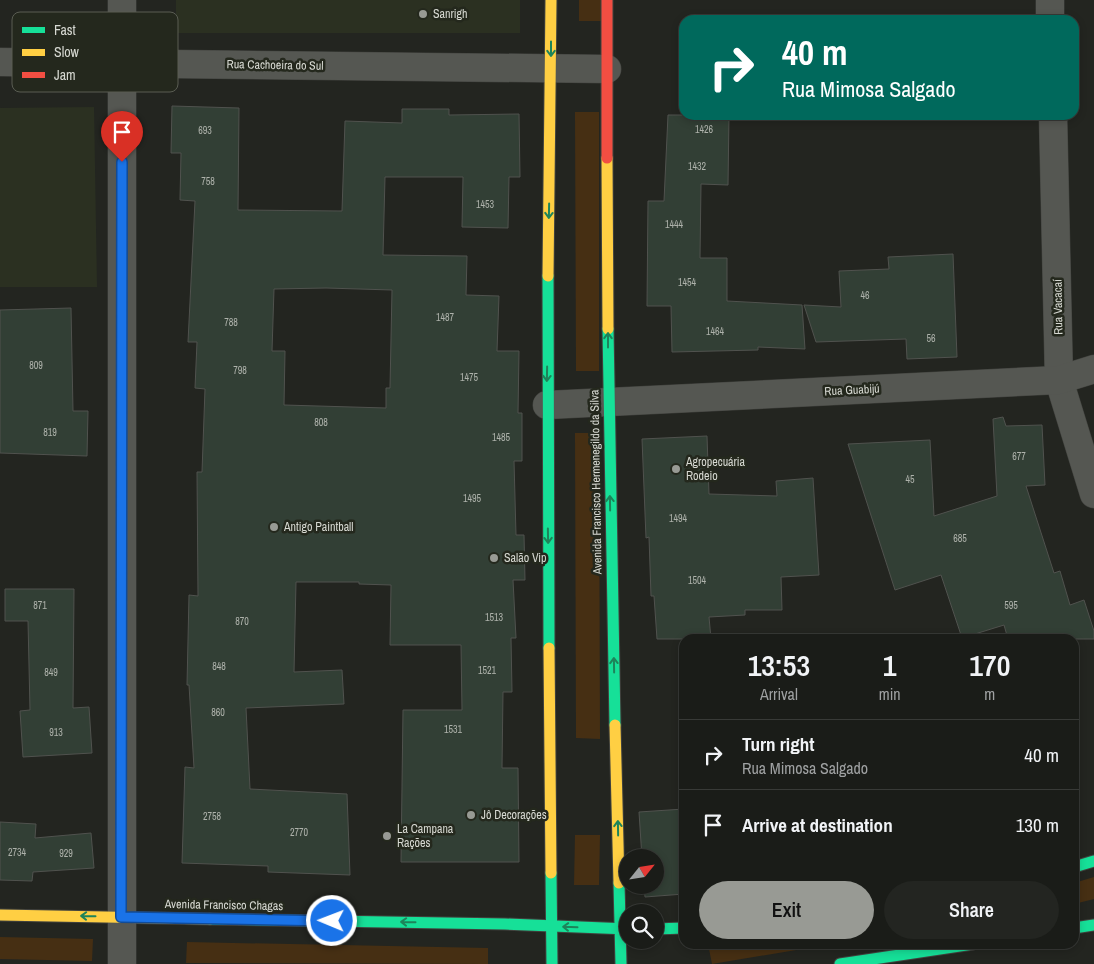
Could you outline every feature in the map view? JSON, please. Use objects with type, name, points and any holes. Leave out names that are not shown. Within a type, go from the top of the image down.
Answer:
[{"type":"main road","points":[[550,0],[551,69],[547,405],[550,926],[552,964]]},
{"type":"main road","name":"Avenida Francisco Hermenegildo da Silva","points":[[607,0],[608,403],[622,904]]},
{"type":"main road","points":[[1079,866],[1094,861]]},
{"type":"main road","name":"Avenida Francisco Chagas","points":[[0,915],[619,929]]},
{"type":"main road","points":[[1079,927],[1094,924]]},
{"type":"main road","points":[[664,929],[679,928]]},
{"type":"main road","name":"Avenida Francisco Hermenegildo da Silva","points":[[621,964],[622,949]]},
{"type":"main road","points":[[840,964],[940,949]]},
{"type":"street","points":[[1050,0],[1050,15]]},
{"type":"street","name":"Rua Cachoeira do Sul","points":[[178,63],[607,70]]},
{"type":"street","points":[[122,92],[122,964]]},
{"type":"street","name":"Rua Vacacaí","points":[[1053,120],[1059,380],[1094,494]]},
{"type":"street","name":"Rua Guabijú","points":[[547,405],[1059,380],[1094,369]]},
{"type":"shaded area","points":[[176,0],[520,0],[520,33],[178,33],[178,12],[176,12]]},
{"type":"shaded area","points":[[579,0],[602,0],[602,21],[579,21]]},
{"type":"shaded area","points":[[94,107],[97,287],[0,287],[0,108]]},
{"type":"shaded area","points":[[575,112],[599,112],[599,371],[576,371]]},
{"type":"shaded area","points":[[575,433],[599,433],[600,739],[576,738]]},
{"type":"shaded area","points":[[575,835],[600,835],[599,885],[574,885]]},
{"type":"shaded area","points":[[1094,877],[1094,899],[1079,903],[1079,882]]},
{"type":"shaded area","points":[[0,937],[93,939],[92,961],[0,959]]},
{"type":"shaded area","points":[[187,942],[488,948],[488,964],[186,963]]},
{"type":"shaded area","points":[[709,949],[802,949],[712,964]]},
{"type":"building","points":[[172,106],[239,108],[238,210],[342,211],[345,121],[402,123],[402,109],[449,109],[449,115],[519,114],[520,177],[509,177],[508,228],[462,227],[463,177],[385,177],[383,255],[467,256],[466,295],[499,296],[497,351],[519,351],[518,413],[522,413],[522,461],[514,461],[516,535],[524,535],[525,580],[513,580],[516,638],[511,638],[512,692],[503,692],[502,768],[518,768],[519,862],[401,862],[403,710],[462,710],[461,645],[390,645],[391,585],[359,584],[359,582],[296,582],[294,672],[342,670],[344,704],[246,708],[250,789],[347,794],[350,875],[268,872],[268,866],[182,863],[185,767],[194,768],[189,685],[187,685],[189,595],[198,596],[197,472],[202,472],[205,389],[195,388],[197,342],[188,342],[195,201],[180,200],[181,153],[171,153]],"holes":[[[274,289],[392,290],[390,388],[386,388],[386,408],[284,405],[285,351],[272,351]]]},
{"type":"building","points":[[668,115],[679,115],[679,120],[729,120],[728,185],[701,184],[700,258],[727,258],[727,301],[802,305],[805,349],[758,347],[758,350],[672,352],[671,306],[647,306],[648,201],[664,201]]},
{"type":"building","points":[[953,254],[957,357],[907,359],[906,339],[816,342],[804,305],[841,307],[839,271],[889,269],[888,257]]},
{"type":"building","points":[[71,308],[73,411],[88,411],[87,456],[0,453],[0,310]]},
{"type":"building","points":[[1003,417],[1006,426],[1042,425],[1045,485],[1026,486],[1054,573],[1060,571],[1070,605],[1084,600],[1094,631],[1094,639],[1079,639],[1079,634],[1007,634],[1004,625],[975,634],[961,634],[941,575],[895,590],[848,444],[930,440],[934,516],[997,496],[993,419]]},
{"type":"building","points":[[707,436],[709,494],[777,496],[776,481],[813,478],[819,575],[781,577],[782,610],[745,610],[745,615],[709,617],[711,634],[679,634],[679,639],[657,639],[654,596],[651,596],[649,537],[646,538],[642,439]]},
{"type":"building","points":[[5,589],[74,589],[73,708],[89,707],[92,753],[23,757],[20,711],[30,710],[28,621],[5,621]]},
{"type":"building","points":[[679,809],[679,894],[645,897],[645,894],[664,894],[664,849],[641,849],[639,812]]},
{"type":"building","points":[[0,822],[36,824],[35,838],[91,833],[94,868],[33,872],[32,881],[0,880]]},
{"type":"traffic: fast","points":[[548,276],[549,648]]},
{"type":"traffic: fast","points":[[608,329],[615,725]]},
{"type":"traffic: fast","points":[[1079,866],[1094,861]]},
{"type":"traffic: fast","points":[[551,873],[552,964]]},
{"type":"traffic: fast","points":[[619,894],[621,964]]},
{"type":"traffic: fast","points":[[210,919],[505,924],[619,929]]},
{"type":"traffic: fast","points":[[1079,927],[1094,925]]},
{"type":"traffic: fast","points":[[664,929],[679,928]]},
{"type":"traffic: fast","points":[[840,964],[940,949]]},
{"type":"traffic: slow","points":[[548,276],[551,0]]},
{"type":"traffic: slow","points":[[607,158],[608,329]]},
{"type":"traffic: slow","points":[[549,648],[551,873]]},
{"type":"traffic: slow","points":[[615,725],[619,883]]},
{"type":"traffic: slow","points":[[0,915],[210,919]]},
{"type":"traffic: jam","points":[[607,0],[607,158]]},
{"type":"place","name":"Sanrigh","points":[[423,14]]},
{"type":"place","name":"Agropecuária Rodeio","points":[[676,469]]},
{"type":"place","name":"Antigo Paintball","points":[[274,527]]},
{"type":"place","name":"Salão Vip","points":[[494,558]]},
{"type":"place","name":"Jô Decorações","points":[[471,815]]},
{"type":"place","name":"La Campana Rações","points":[[387,836]]},
{"type":"route","points":[[122,162],[121,917],[332,921]]}]
